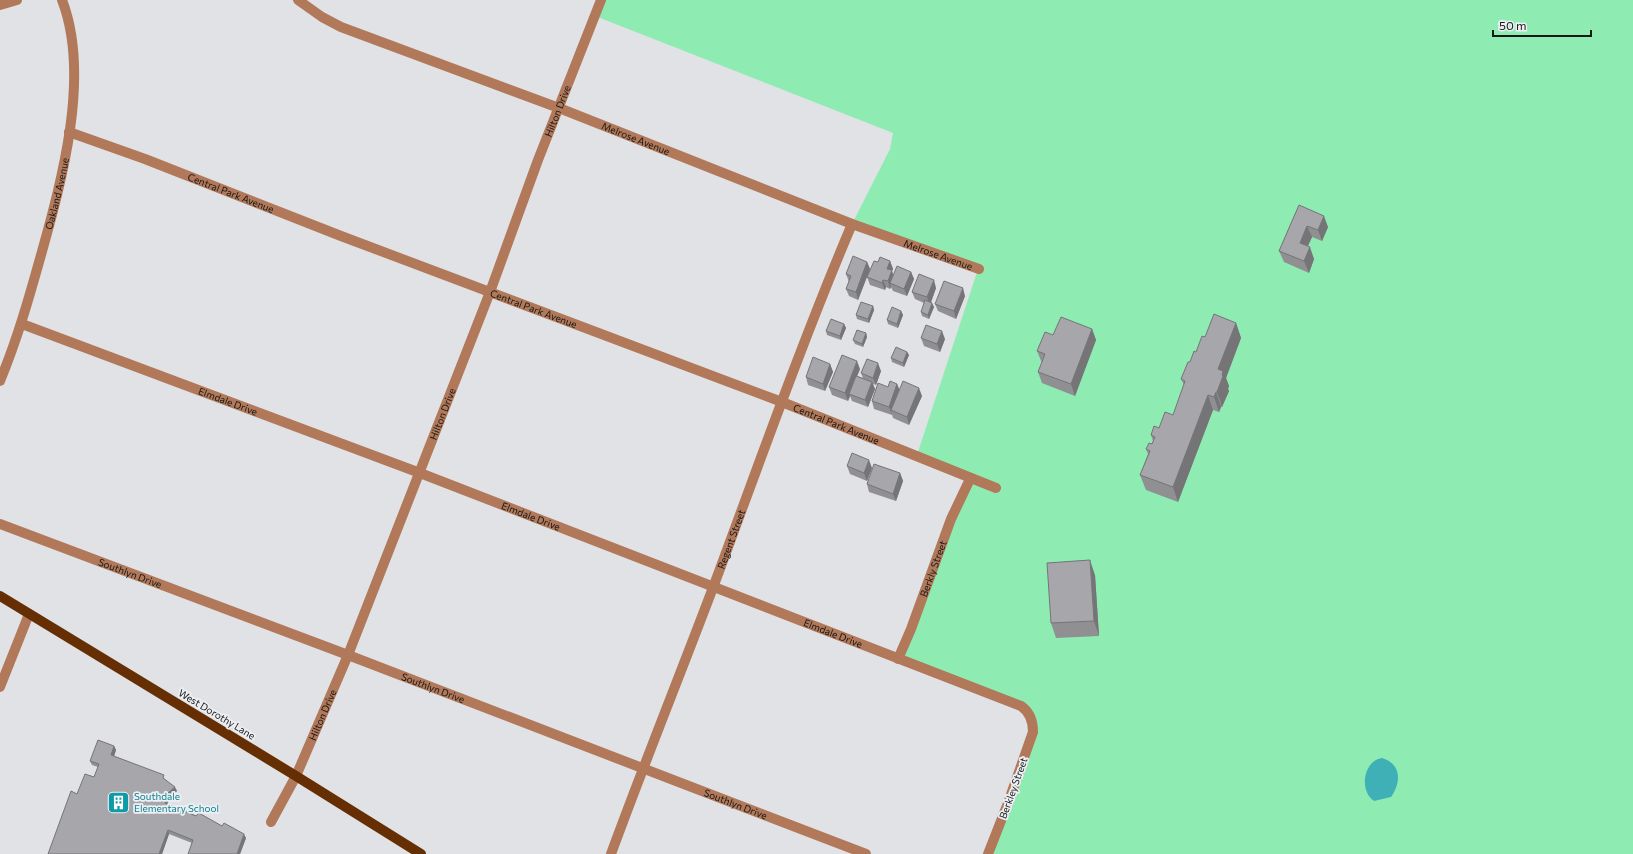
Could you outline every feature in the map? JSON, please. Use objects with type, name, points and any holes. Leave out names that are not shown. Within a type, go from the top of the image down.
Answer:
[{"type":"main road","name":"West Dorothy Lane","points":[[0,596],[296,776],[420,854]]},
{"type":"street","points":[[0,5],[17,0]]},
{"type":"street","name":"Oakland Avenue","points":[[0,381],[22,324],[58,196],[69,132],[74,87],[74,62],[71,29],[62,0]]},
{"type":"street","name":"Melrose Avenue","points":[[298,0],[322,17],[342,27],[559,108],[852,224],[978,269]]},
{"type":"street","name":"Hilton Drive","points":[[271,822],[296,776],[348,655],[383,562],[420,473],[448,397],[490,292],[601,0]]},
{"type":"street","name":"Central Park Avenue","points":[[69,132],[144,159],[782,402],[996,488]]},
{"type":"street","name":"Regent Street","points":[[611,854],[642,768],[713,588],[782,402],[852,224]]},
{"type":"street","name":"Elmdale Drive","points":[[22,324],[420,473],[713,588],[1021,706],[1029,714],[1032,720]]},
{"type":"street","name":"Berkly Street","points":[[898,659],[911,629],[951,519],[970,478]]},
{"type":"street","name":"Southlyn Drive","points":[[0,524],[348,655],[866,854]]},
{"type":"street","points":[[0,687],[29,614]]},
{"type":"street","name":"Berkley Street","points":[[988,854],[1008,803],[1032,732],[1032,720]]},
{"type":"green space","points":[[601,0],[1633,0],[1633,854],[988,854],[1032,732],[1029,714],[898,659],[970,479],[917,455],[978,269],[852,224],[890,149],[893,133],[595,16]]},
{"type":"water","points":[[1382,758],[1389,761],[1396,769],[1398,774],[1397,786],[1391,797],[1374,801],[1366,790],[1365,777],[1367,770],[1371,765],[1376,760]]},
{"type":"building","points":[[1299,205],[1324,216],[1318,230],[1307,226],[1300,243],[1310,247],[1304,261],[1279,251]]},
{"type":"building","points":[[853,256],[867,262],[856,292],[846,289],[851,276],[846,274]]},
{"type":"building","points":[[880,257],[890,261],[887,269],[892,270],[888,281],[883,280],[882,283],[867,277],[874,261],[878,262]]},
{"type":"building","points":[[897,266],[911,272],[904,289],[890,283]]},
{"type":"building","points":[[919,274],[934,280],[927,297],[912,292]]},
{"type":"building","points":[[944,281],[963,288],[954,311],[935,304]]},
{"type":"building","points":[[925,300],[932,303],[928,315],[921,312]]},
{"type":"building","points":[[861,302],[873,306],[868,319],[856,315]]},
{"type":"building","points":[[892,307],[901,311],[897,324],[887,320]]},
{"type":"building","points":[[1214,314],[1236,323],[1218,369],[1223,371],[1223,376],[1217,392],[1214,397],[1208,395],[1173,487],[1140,475],[1150,451],[1146,449],[1149,443],[1152,444],[1155,437],[1151,435],[1154,426],[1159,428],[1165,412],[1173,415],[1185,381],[1181,379],[1194,351],[1196,352],[1202,336],[1205,337]]},
{"type":"building","points":[[1061,317],[1092,329],[1071,384],[1038,372],[1045,354],[1037,351],[1045,332],[1053,335]]},
{"type":"building","points":[[831,319],[844,324],[840,336],[826,331]]},
{"type":"building","points":[[926,325],[942,331],[937,344],[921,338]]},
{"type":"building","points":[[857,330],[866,333],[862,344],[853,340]]},
{"type":"building","points":[[896,347],[907,352],[903,363],[891,358]]},
{"type":"building","points":[[842,355],[857,361],[845,393],[829,387]]},
{"type":"building","points":[[813,357],[830,364],[823,384],[806,377]]},
{"type":"building","points":[[867,359],[878,363],[873,378],[861,373]]},
{"type":"building","points":[[856,376],[872,382],[865,400],[849,394]]},
{"type":"building","points":[[890,381],[897,384],[889,407],[872,401],[878,383],[888,387]]},
{"type":"building","points":[[903,381],[919,388],[907,417],[891,410]]},
{"type":"building","points":[[852,453],[869,460],[864,473],[847,466]]},
{"type":"building","points":[[874,464],[900,473],[893,494],[867,484]]},
{"type":"building","points":[[1090,560],[1094,621],[1051,623],[1047,563]]},
{"type":"building","name":"Southdale Elementary School","points":[[98,740],[114,746],[111,755],[164,775],[163,778],[175,787],[168,793],[165,803],[196,816],[199,813],[222,826],[224,823],[244,834],[237,854],[188,854],[193,840],[168,830],[159,854],[48,854],[71,791],[77,794],[85,774],[94,777],[99,764],[90,761]]},
{"type":"place","name":"Southdale Elementary School","points":[[119,802]]}]
